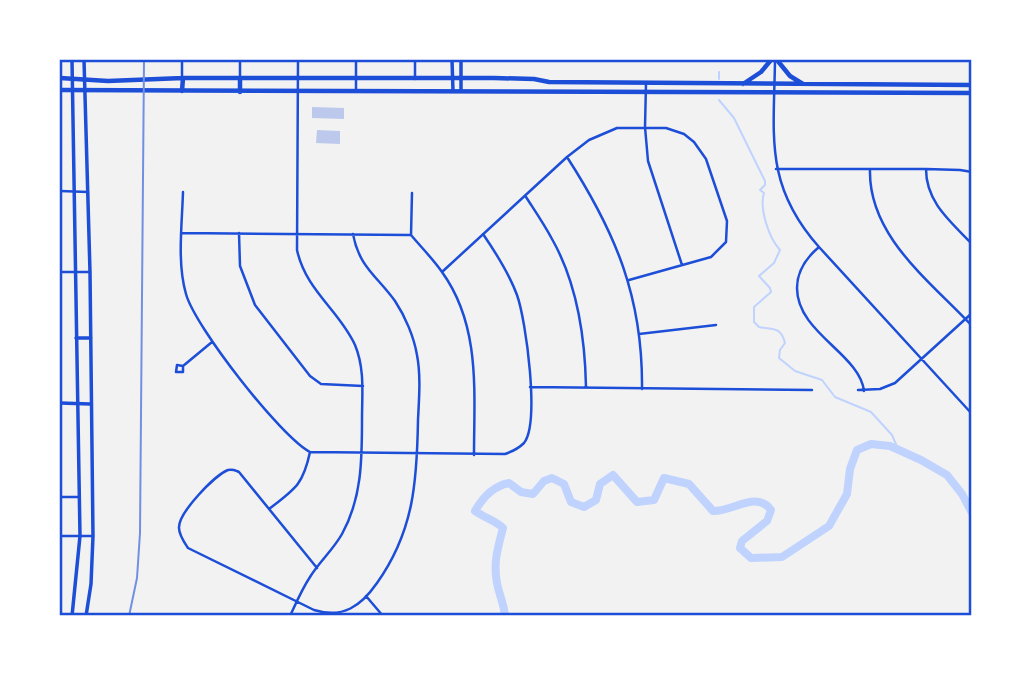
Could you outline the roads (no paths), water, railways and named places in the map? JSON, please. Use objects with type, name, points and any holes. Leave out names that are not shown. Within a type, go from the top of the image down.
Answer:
[{"type":"main road","points":[[72,60],[80,536],[72,615]]},
{"type":"main road","points":[[84,60],[93,536],[91,584],[86,615]]},
{"type":"main road","points":[[452,60],[453,91]]},
{"type":"main road","points":[[461,60],[461,91]]},
{"type":"main road","points":[[742,84],[774,60],[786,73],[804,85]]},
{"type":"main road","points":[[60,78],[534,79],[556,82],[670,81],[774,85],[971,85]]},
{"type":"main road","points":[[182,78],[183,92]]},
{"type":"main road","points":[[240,78],[240,92]]},
{"type":"main road","points":[[555,93],[556,82]]},
{"type":"main road","points":[[841,85],[841,93]]},
{"type":"main road","points":[[924,85],[924,93]]},
{"type":"main road","points":[[60,90],[971,93]]},
{"type":"main road","points":[[76,338],[91,338]]},
{"type":"main road","points":[[60,403],[90,404]]},
{"type":"street","points":[[182,60],[182,78]]},
{"type":"street","points":[[240,60],[240,78]]},
{"type":"street","points":[[290,615],[317,568],[335,545],[353,511],[360,482],[363,386],[361,360],[351,335],[312,287],[300,262],[297,234],[298,60]]},
{"type":"street","points":[[356,60],[356,91]]},
{"type":"street","points":[[415,60],[415,79]]},
{"type":"street","points":[[774,60],[774,152],[776,169],[787,201],[819,247],[971,414]]},
{"type":"street","points":[[646,83],[645,127],[648,161],[682,265]]},
{"type":"street","points":[[442,272],[567,158],[603,133],[645,127],[676,130],[694,142],[706,159],[727,221],[728,233],[723,247],[711,257],[629,280]]},
{"type":"street","points":[[567,158],[610,229],[629,280],[639,334],[642,389]]},
{"type":"street","points":[[776,169],[926,169],[971,172]]},
{"type":"street","points":[[870,169],[877,215],[888,235],[971,326]]},
{"type":"street","points":[[926,169],[932,198],[971,244]]},
{"type":"street","points":[[60,191],[88,192]]},
{"type":"street","points":[[183,192],[182,267],[186,293],[196,318],[290,439],[310,452],[505,454],[526,440],[529,430],[530,351],[517,294],[499,257],[483,234]]},
{"type":"street","points":[[412,193],[411,235],[442,272],[459,303],[470,335],[475,372],[474,454]]},
{"type":"street","points":[[525,196],[552,239],[573,289],[586,351],[586,387]]},
{"type":"street","points":[[182,233],[411,235]]},
{"type":"street","points":[[239,233],[240,266],[255,305],[310,376],[321,384],[363,386]]},
{"type":"street","points":[[317,568],[239,472],[233,469],[226,471],[186,508],[179,528],[188,548],[314,610],[331,614],[348,611],[357,606],[383,575],[403,535],[415,492],[419,377],[412,336],[396,303],[361,260],[354,234]]},
{"type":"street","points":[[819,247],[809,255],[800,272],[797,291],[799,304],[806,318],[860,377],[864,391]]},
{"type":"street","points":[[60,272],[90,272]]},
{"type":"street","points":[[858,390],[887,387],[923,359],[971,313]]},
{"type":"street","points":[[639,334],[716,324]]},
{"type":"street","points":[[183,366],[212,342]]},
{"type":"street","points":[[530,387],[812,390]]},
{"type":"street","points":[[270,509],[294,490],[306,474],[310,452]]},
{"type":"street","points":[[60,497],[79,497]]},
{"type":"street","points":[[60,536],[93,536]]},
{"type":"street","points":[[366,596],[383,615]]},
{"type":"waterway","points":[[719,72],[719,79]]},
{"type":"waterway","points":[[719,100],[734,118],[765,181],[760,190],[764,193],[764,215],[769,231],[780,250],[774,263],[759,276],[771,292],[754,307],[754,322],[759,327],[781,334],[785,343],[779,358],[795,371],[822,380],[835,397],[871,412],[892,435],[898,449]]},
{"type":"waterway","points":[[505,616],[496,569],[503,528],[475,511],[489,493],[509,483],[521,492],[533,494],[544,481],[552,478],[564,484],[571,502],[584,507],[596,500],[600,484],[613,475],[637,502],[654,500],[664,478],[689,484],[713,511],[759,502],[771,510],[767,521],[742,541],[740,548],[751,558],[782,557],[829,526],[847,494],[850,469],[857,450],[871,444],[890,446],[947,475],[972,513]]},
{"type":"railway","points":[[129,616],[137,578],[140,533],[144,60]]}]
